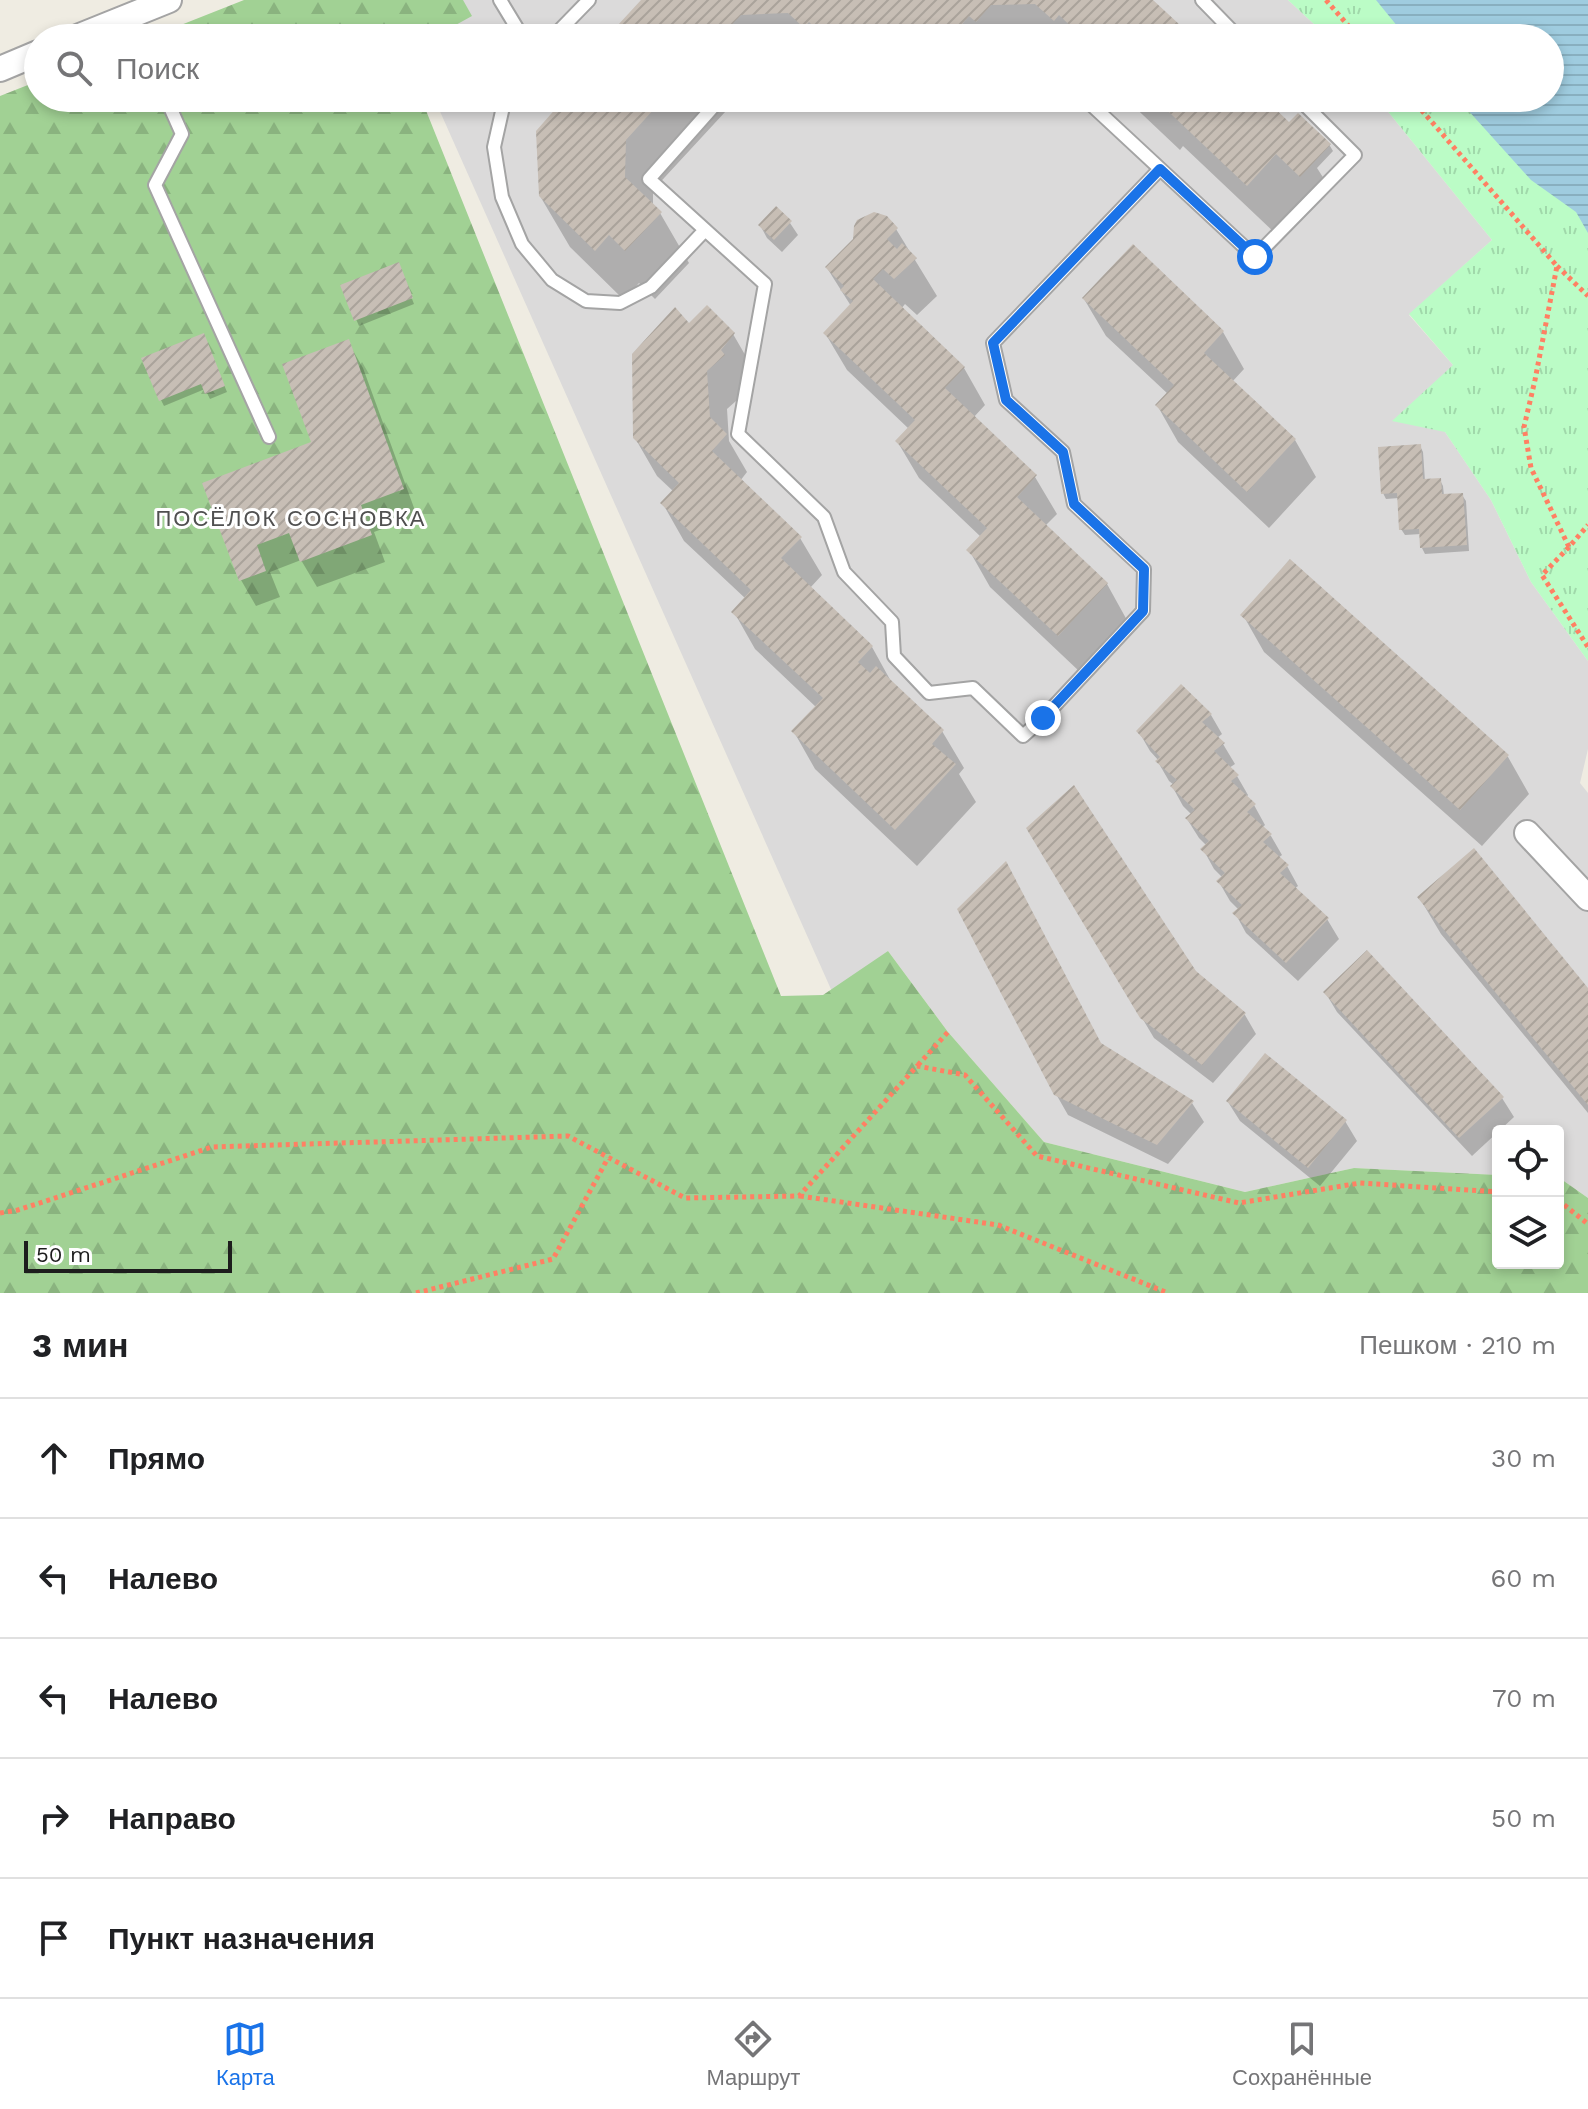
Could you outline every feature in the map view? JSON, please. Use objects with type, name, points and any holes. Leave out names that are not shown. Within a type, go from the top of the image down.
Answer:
[{"type":"street","points":[[109,24],[169,0]]},
{"type":"street","points":[[0,69],[24,59]]},
{"type":"street","points":[[1527,833],[1588,898]]},
{"type":"lane","points":[[500,0],[515,24]]},
{"type":"lane","points":[[566,24],[589,0]]},
{"type":"lane","points":[[1202,0],[1225,24]]},
{"type":"lane","points":[[131,15],[135,24]]},
{"type":"lane","points":[[172,112],[182,134],[155,185],[269,437]]},
{"type":"lane","points":[[502,112],[494,147],[502,197],[522,244],[552,280],[586,301],[620,303],[651,287],[705,230]]},
{"type":"lane","points":[[709,112],[649,179],[765,284],[738,434],[824,517],[844,572],[892,622],[894,656],[929,693],[973,688],[1023,736],[1143,611],[1144,569],[1074,504],[1063,452],[1006,400],[993,343],[1160,169]]},
{"type":"lane","points":[[1099,112],[1255,257],[1355,155],[1312,112]]},
{"type":"path","points":[[1329,2],[1347,24]]},
{"type":"path","points":[[1423,112],[1557,266],[1588,296]]},
{"type":"path","points":[[1557,266],[1524,427],[1531,468],[1569,547]]},
{"type":"path","points":[[1588,525],[1542,575],[1588,647]]},
{"type":"path","points":[[799,1196],[948,1032]]},
{"type":"path","points":[[917,1066],[965,1075],[1037,1156],[1239,1203],[1360,1183],[1492,1192]]},
{"type":"path","points":[[0,1213],[18,1210],[212,1147],[568,1136],[685,1198],[799,1196],[998,1225],[1168,1293]]},
{"type":"path","points":[[416,1293],[553,1259],[608,1158]]},
{"type":"path","points":[[1564,1205],[1588,1224]]},
{"type":"shaded area","points":[[423,0],[1288,0],[1314,24],[413,24]]},
{"type":"shaded area","points":[[440,112],[1388,112],[1492,240],[1409,315],[1453,365],[1445,432],[1491,500],[1531,582],[1588,661],[1588,749],[1580,783],[1588,793],[1588,1198],[1564,1181],[1564,1125],[1492,1125],[1492,1175],[1354,1168],[1245,1192],[1044,1142],[948,1032],[888,951],[838,1005]]},
{"type":"green space","points":[[244,0],[463,0],[472,16],[457,24],[183,24]]},
{"type":"green space","points":[[1288,0],[1588,0],[1588,661],[1531,582],[1491,500],[1445,432],[1392,421],[1453,365],[1409,314],[1492,240],[1388,112],[1564,112],[1564,24],[1314,24]]},
{"type":"green space","points":[[24,87],[24,112],[427,112],[781,996],[823,995],[888,951],[948,1032],[1044,1142],[1245,1192],[1354,1168],[1492,1175],[1492,1269],[1564,1269],[1564,1181],[1588,1198],[1588,1293],[0,1293],[0,96]]},
{"type":"water","points":[[1376,0],[1588,0],[1588,233],[1576,212],[1531,180],[1470,112],[1564,112],[1564,24],[1396,24]]},
{"type":"building","points":[[641,0],[1153,0],[1179,24],[1068,24],[1059,15],[1054,21],[1035,4],[991,5],[976,22],[969,16],[962,24],[800,24],[788,13],[741,15],[732,24],[619,24]]},
{"type":"building","points":[[553,112],[651,112],[626,140],[625,177],[662,212],[625,251],[609,235],[595,251],[539,196],[536,131]]},
{"type":"building","points":[[1169,112],[1279,112],[1289,122],[1298,113],[1331,144],[1300,177],[1276,154],[1247,186]]},
{"type":"building","points":[[776,206],[792,221],[774,240],[758,225]]},
{"type":"building","points":[[874,212],[887,216],[898,228],[887,239],[897,249],[902,243],[917,258],[894,279],[883,269],[873,279],[965,367],[945,388],[1037,475],[1017,497],[1108,583],[1058,636],[966,550],[987,528],[895,441],[915,420],[823,333],[853,301],[840,290],[844,286],[825,267],[853,239],[857,220]]},
{"type":"building","points":[[1133,244],[1224,331],[1204,353],[1296,439],[1247,492],[1155,405],[1174,385],[1082,298]]},
{"type":"building","points":[[399,262],[413,298],[354,321],[340,285]]},
{"type":"building","points":[[707,305],[735,333],[721,350],[725,355],[707,371],[710,417],[727,434],[712,451],[802,537],[781,558],[873,646],[858,662],[870,673],[876,666],[944,730],[932,744],[956,764],[895,830],[791,731],[823,698],[731,612],[751,590],[660,503],[679,483],[633,438],[632,354],[675,307],[689,323]]},
{"type":"building","points":[[204,333],[225,386],[205,394],[201,384],[159,401],[141,358]]},
{"type":"building","points":[[349,339],[404,489],[361,505],[372,535],[300,562],[289,533],[257,545],[266,571],[239,581],[202,483],[311,442],[282,364]]},
{"type":"building","points":[[1421,444],[1423,479],[1441,478],[1442,494],[1463,493],[1467,545],[1420,548],[1419,529],[1399,530],[1397,493],[1381,494],[1378,447]]},
{"type":"building","points":[[1290,559],[1509,755],[1460,810],[1240,615]]},
{"type":"building","points":[[1181,684],[1212,714],[1202,722],[1225,743],[1214,751],[1239,775],[1231,781],[1256,804],[1247,812],[1272,834],[1263,842],[1289,865],[1280,873],[1329,918],[1286,963],[1232,913],[1242,905],[1216,881],[1225,873],[1200,849],[1209,841],[1185,818],[1195,810],[1170,786],[1177,780],[1155,761],[1160,757],[1136,731]]},
{"type":"building","points":[[1074,785],[1196,971],[1246,1013],[1202,1065],[1140,1018],[1026,828]]},
{"type":"building","points":[[1474,848],[1588,988],[1588,1105],[1417,897]]},
{"type":"building","points":[[1006,861],[1101,1043],[1194,1101],[1157,1145],[1054,1095],[957,909]]},
{"type":"building","points":[[1367,950],[1504,1097],[1459,1138],[1323,992]]},
{"type":"building","points":[[1265,1053],[1347,1120],[1308,1168],[1226,1101]]},
{"type":"district","name":"ПОСЁЛОК СОСНОВКА","points":[[291,518]]},
{"type":"route","points":[[1043,718],[1143,611],[1144,569],[1074,504],[1063,452],[1006,400],[993,343],[1160,169],[1255,257]]}]
